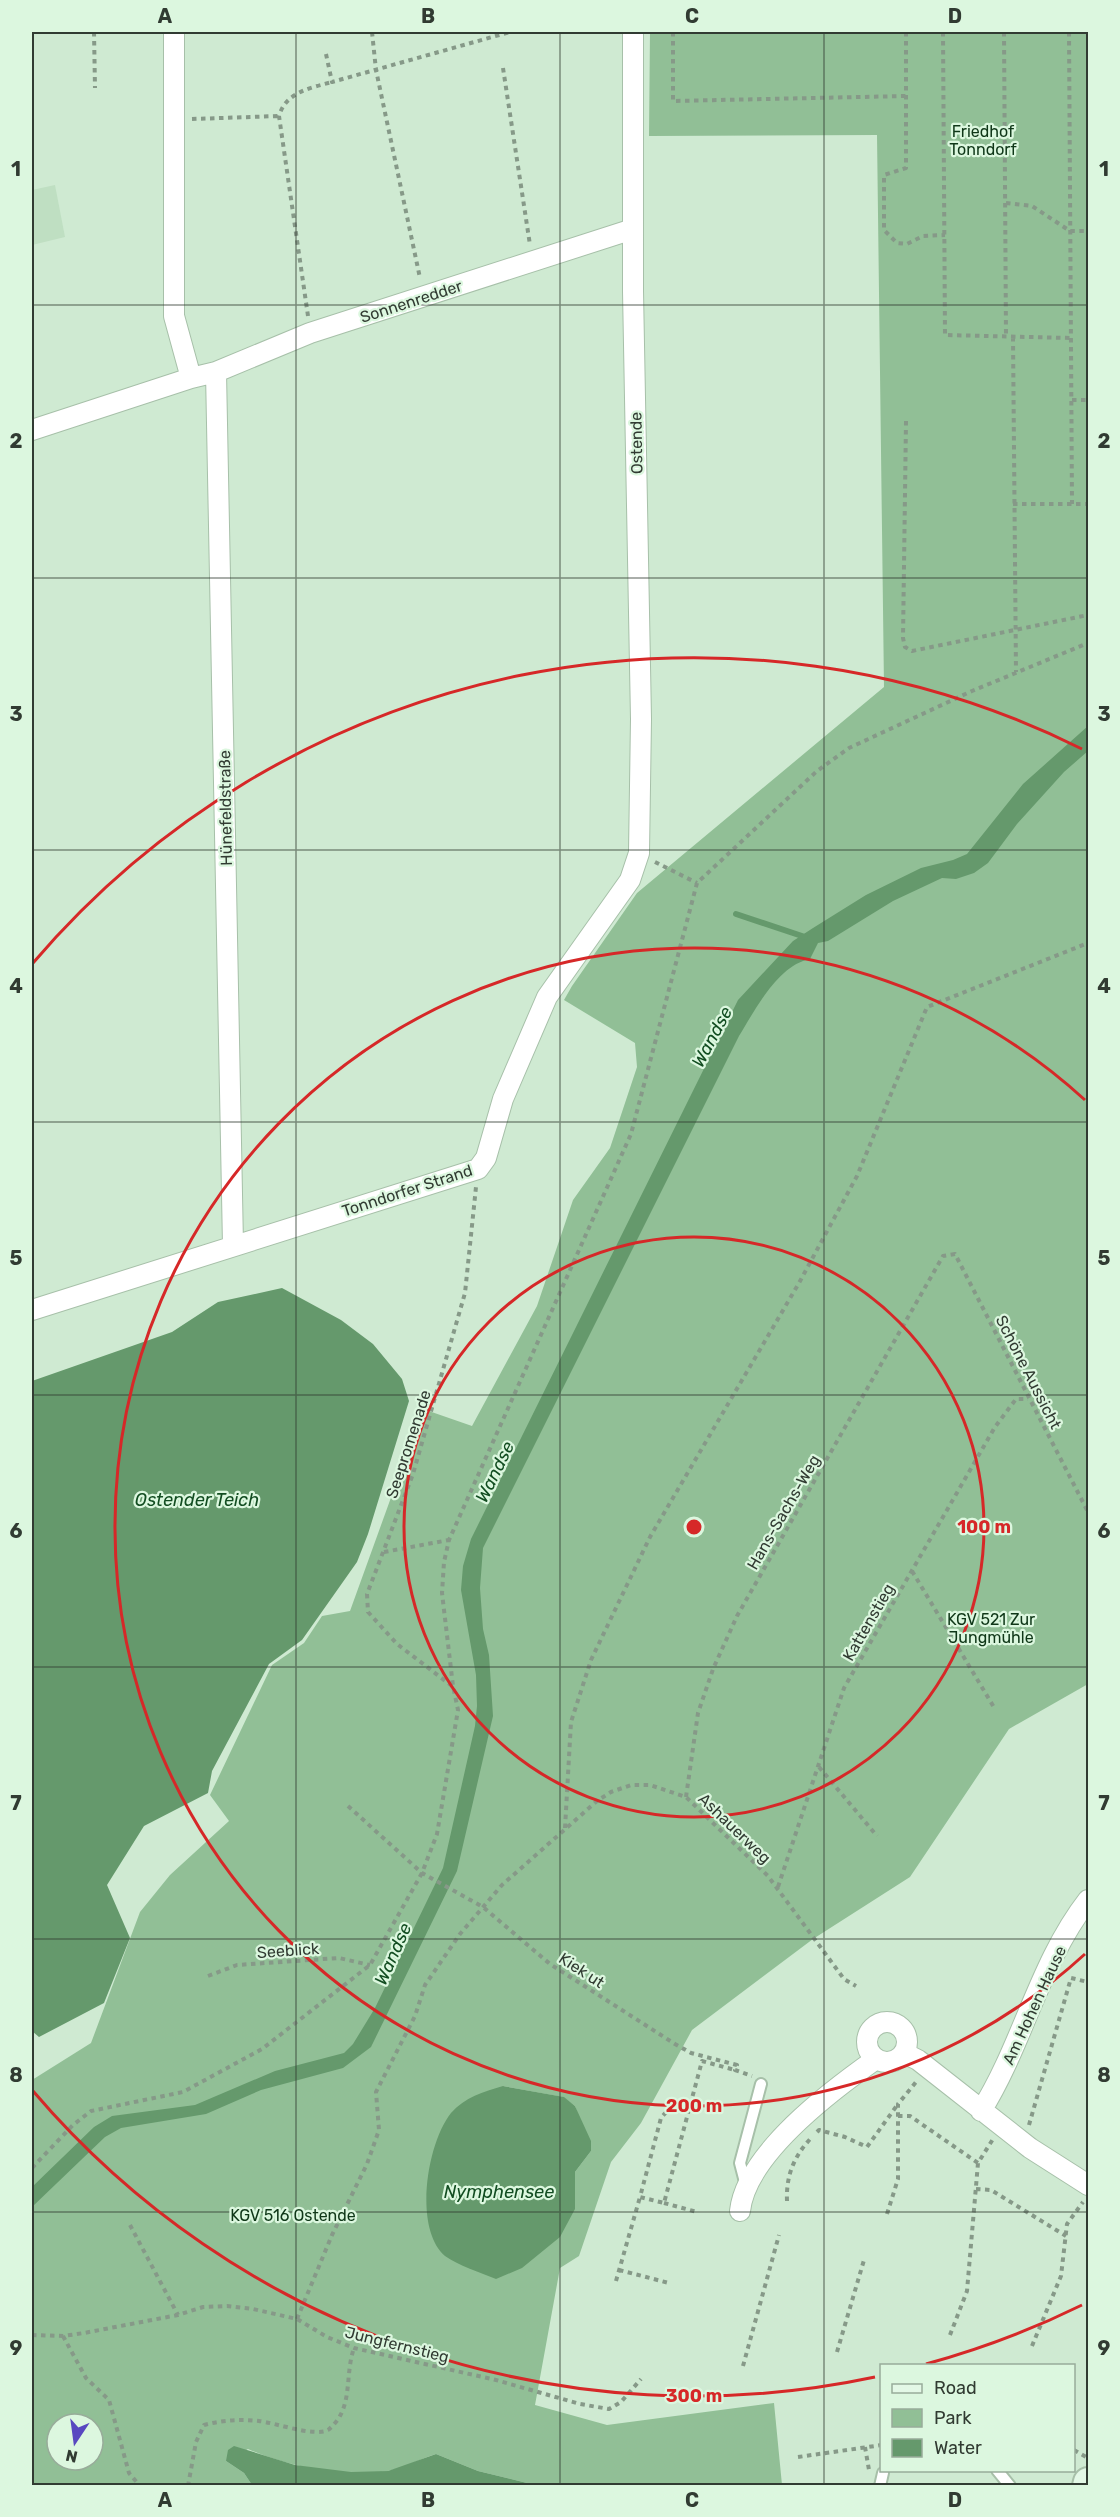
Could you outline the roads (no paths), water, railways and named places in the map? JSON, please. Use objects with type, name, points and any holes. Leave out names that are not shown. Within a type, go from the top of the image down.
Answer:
[{"type":"street","points":[[174,32],[174,316],[191,378]]},
{"type":"street","name":"Ostende","points":[[633,32],[633,230],[641,719],[639,854]]},
{"type":"street","name":"Sonnenredder","points":[[32,430],[216,372],[310,333],[633,230]]},
{"type":"street","name":"Hünefeldstraße","points":[[216,372],[233,1245]]},
{"type":"street","name":"Tonndorfer Strand","points":[[32,1310],[478,1169],[486,1158],[503,1100],[547,997],[630,880],[639,854]]},
{"type":"street","name":"Am Hohen Hause","points":[[981,2111],[999,2081],[1012,2046],[1050,1964],[1089,1900]]},
{"type":"street","points":[[887,2022],[898,2026],[906,2035],[907,2047],[904,2053],[900,2058],[888,2062],[876,2059],[868,2049],[868,2037],[875,2026],[887,2022]]},
{"type":"street","points":[[904,2053],[1024,2143],[1089,2185]]},
{"type":"street","points":[[740,2211],[741,2198],[746,2186],[764,2158],[820,2102],[876,2059]]},
{"type":"lane","points":[[746,2186],[740,2163],[761,2084]]},
{"type":"lane","points":[[999,2472],[1010,2486]]},
{"type":"lane","points":[[880,2486],[884,2473]]},
{"type":"water","points":[[1088,726],[1088,751],[1064,772],[1017,824],[988,863],[974,873],[956,879],[942,878],[893,901],[828,941],[818,943],[810,959],[788,970],[768,990],[739,1036],[483,1548],[480,1588],[483,1629],[489,1655],[493,1716],[457,1871],[371,2047],[343,2068],[261,2090],[206,2114],[121,2128],[105,2137],[32,2207],[32,2187],[94,2127],[112,2116],[195,2105],[275,2071],[344,2053],[353,2044],[375,2008],[443,1868],[475,1726],[477,1706],[476,1675],[461,1590],[463,1566],[471,1539],[738,1000],[793,941],[813,928],[866,895],[921,868],[967,854],[1023,784]]},
{"type":"water","name":"Ostender Teich","points":[[282,1288],[341,1320],[373,1344],[402,1379],[409,1401],[368,1534],[357,1562],[302,1640],[269,1664],[212,1771],[208,1793],[144,1826],[107,1885],[130,1938],[104,2003],[39,2037],[32,2031],[32,1381],[172,1332],[218,1302]]},
{"type":"water","name":"Nymphensee","points":[[503,2086],[564,2097],[575,2106],[591,2141],[591,2151],[575,2172],[575,2209],[560,2237],[522,2268],[496,2279],[450,2259],[435,2243],[429,2226],[427,2185],[435,2144],[451,2113],[468,2099]]},
{"type":"water","points":[[234,2446],[295,2465],[351,2472],[388,2471],[436,2454],[478,2471],[535,2485],[252,2485],[244,2473],[226,2461],[228,2450]]},
{"type":"waterway","points":[[736,914],[805,937]]},
{"type":"park label","name":"Friedhof Tonndorf","points":[[983,140]]},
{"type":"park label","name":"KGV 521 Zur Jungmühle","points":[[991,1628]]},
{"type":"park label","name":"KGV 516 Ostende","points":[[293,2215]]},
{"type":"water label","name":"Wandse","points":[[712,1037]]},
{"type":"water label","name":"Wandse","points":[[495,1472]]},
{"type":"water label","name":"Wandse","points":[[393,1954]]}]
